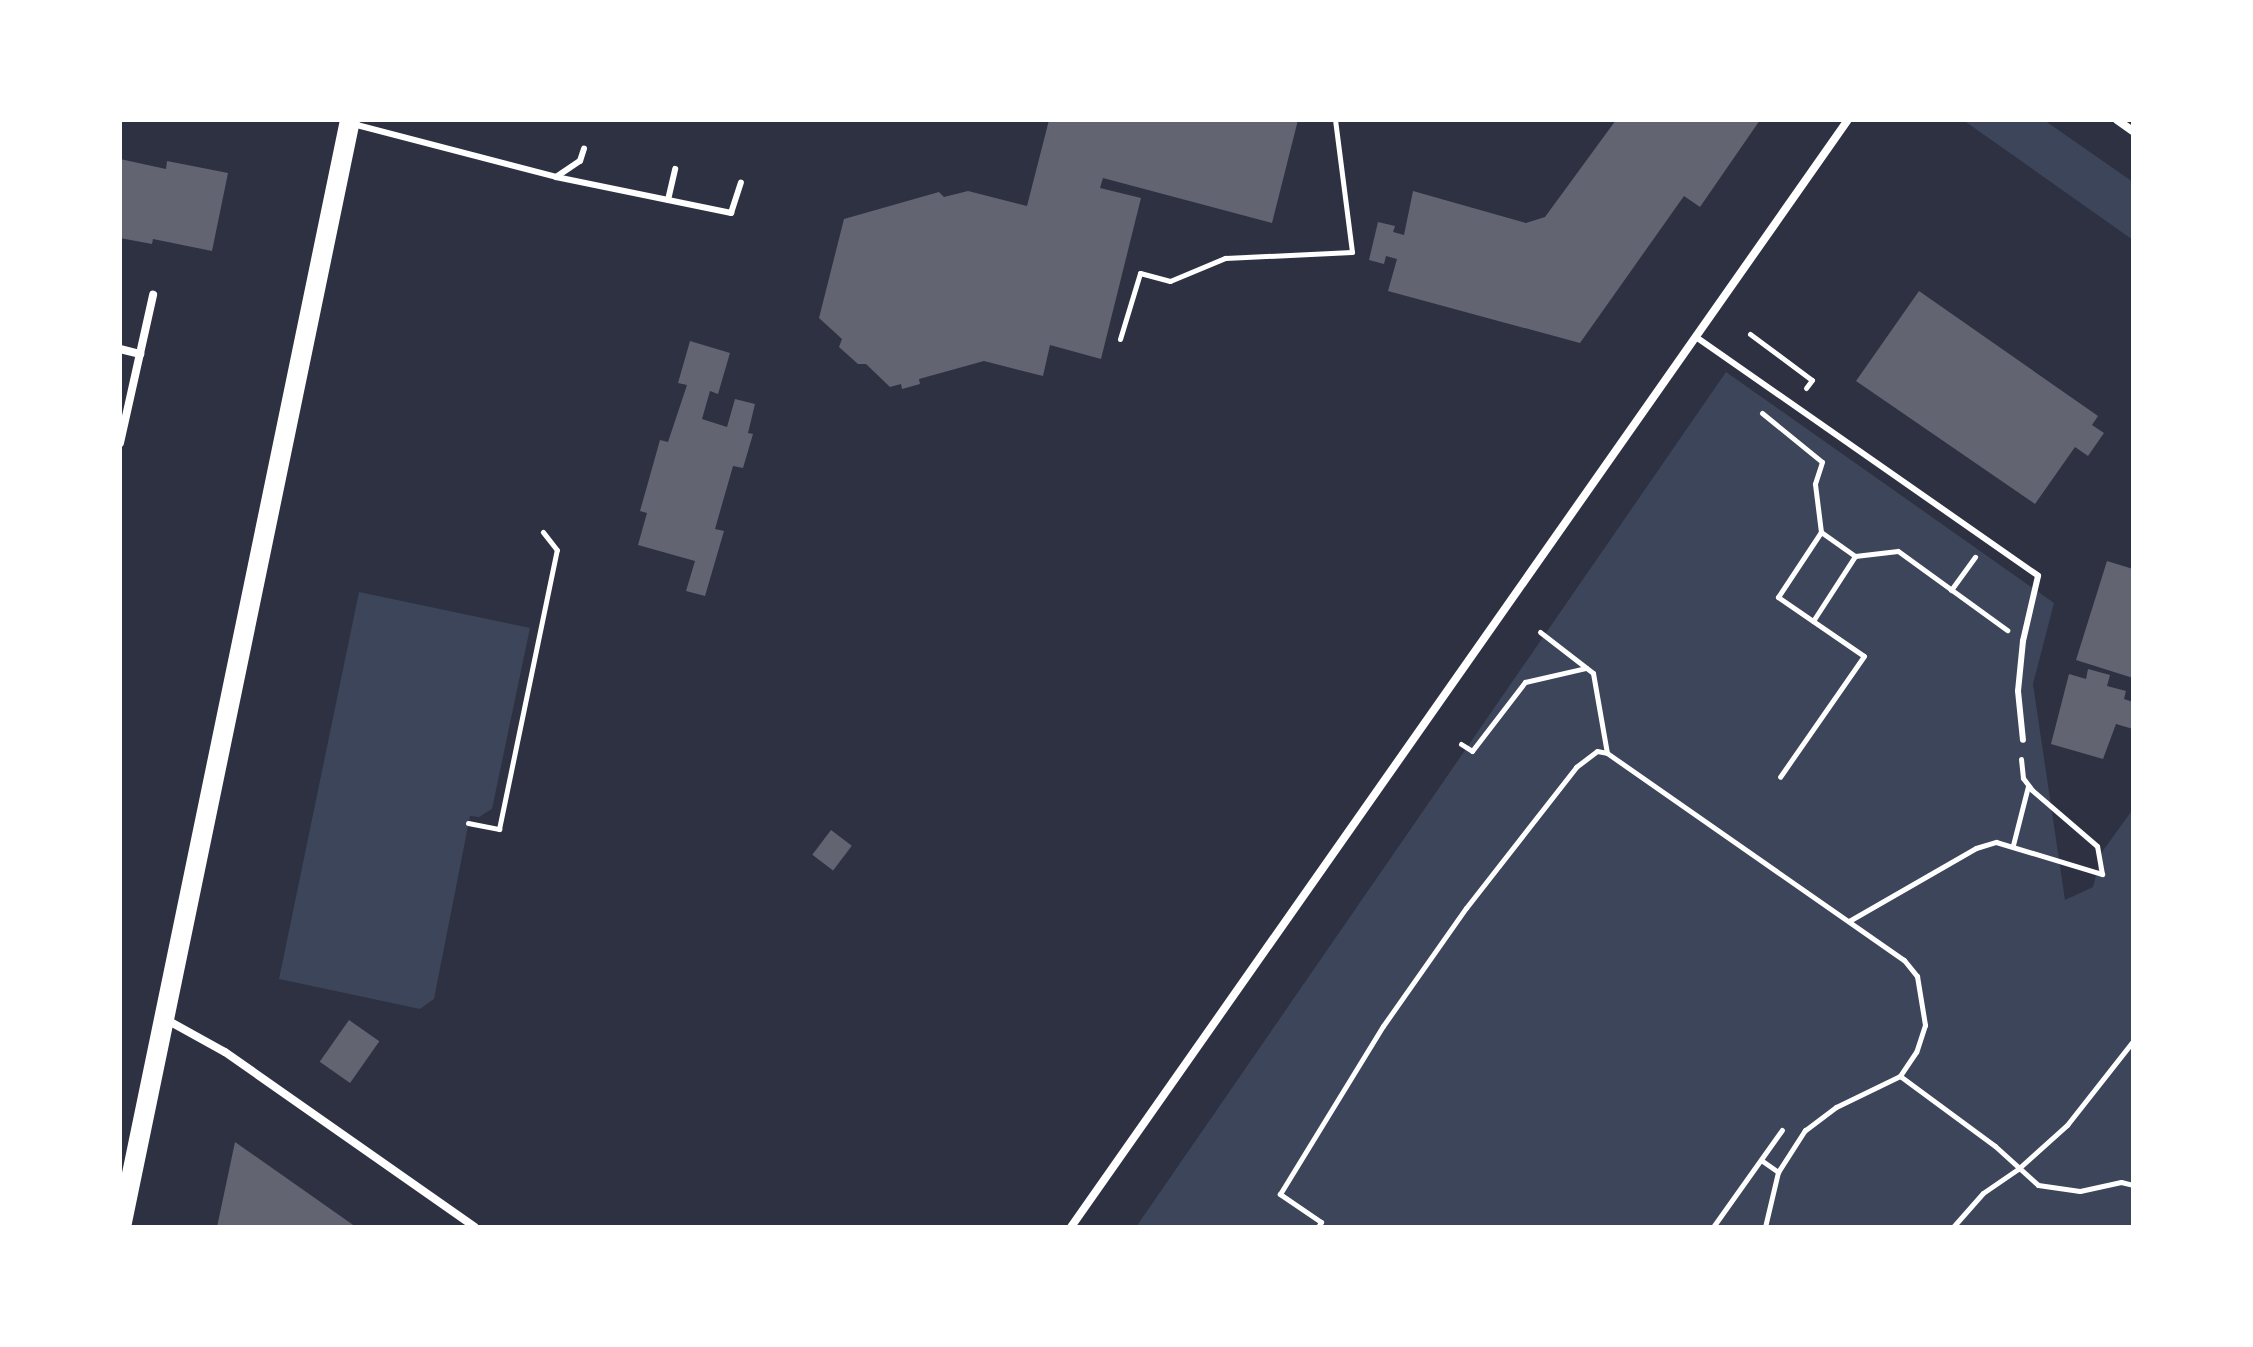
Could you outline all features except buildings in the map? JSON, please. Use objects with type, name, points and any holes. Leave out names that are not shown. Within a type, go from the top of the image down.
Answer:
[{"type":"main road","points":[[121,1227],[346,121]]},
{"type":"street","points":[[1071,1227],[1848,120]]},
{"type":"street","points":[[2117,120],[2133,131]]},
{"type":"street","points":[[120,443],[153,295]]},
{"type":"street","points":[[120,349],[140,354]]},
{"type":"street","points":[[164,1019],[225,1052],[475,1227]]},
{"type":"lane","points":[[346,121],[556,177],[731,213],[741,183]]},
{"type":"lane","points":[[556,177],[580,161],[584,149]]},
{"type":"lane","points":[[668,200],[675,169]]},
{"type":"lane","points":[[1696,337],[2038,576],[2023,641],[2018,691],[2023,740]]},
{"type":"path","points":[[1120,339],[1140,273],[1170,281],[1225,258],[1352,252],[1335,120]]},
{"type":"path","points":[[1750,334],[1812,380],[1803,392]]},
{"type":"path","points":[[1755,407],[1822,462],[1815,484],[1821,532],[1778,597],[1864,656],[1780,777]]},
{"type":"path","points":[[468,823],[499,829],[557,550],[543,532]]},
{"type":"path","points":[[1821,532],[1855,556],[1898,551],[2023,641]]},
{"type":"path","points":[[1951,590],[1974,558],[1996,544]]},
{"type":"path","points":[[1813,621],[1855,556]]},
{"type":"path","points":[[1540,632],[1593,673],[1607,753]]},
{"type":"path","points":[[1461,744],[1472,751],[1525,682],[1586,668]]},
{"type":"path","points":[[1849,921],[1976,848],[1996,842],[2102,874],[2097,846],[2023,778],[2023,740]]},
{"type":"path","points":[[1318,1227],[1321,1222],[1280,1194],[1383,1026],[1466,908],[1576,767],[1597,751],[1607,753],[1849,921],[1904,960],[1917,976],[1925,1025],[1916,1052],[1900,1076],[1819,1117],[1778,1172],[1765,1227]]},
{"type":"path","points":[[2013,845],[2028,785]]},
{"type":"path","points":[[1953,1227],[1983,1193],[2018,1169],[2067,1125],[2133,1041]]},
{"type":"path","points":[[1900,1076],[1995,1146],[2038,1185],[2080,1191],[2121,1182],[2133,1185]]},
{"type":"path","points":[[1713,1227],[1782,1130]]},
{"type":"path","points":[[1761,1160],[1778,1172]]},
{"type":"shaded area","points":[[1963,120],[2044,120],[2133,182],[2133,240]]},
{"type":"shaded area","points":[[1726,372],[2054,603],[2033,684],[2065,900],[2093,887],[2102,852],[2133,809],[2133,1227],[1136,1227]]},
{"type":"shaded area","points":[[359,592],[530,628],[492,809],[479,817],[470,816],[434,999],[420,1009],[279,979]]}]
